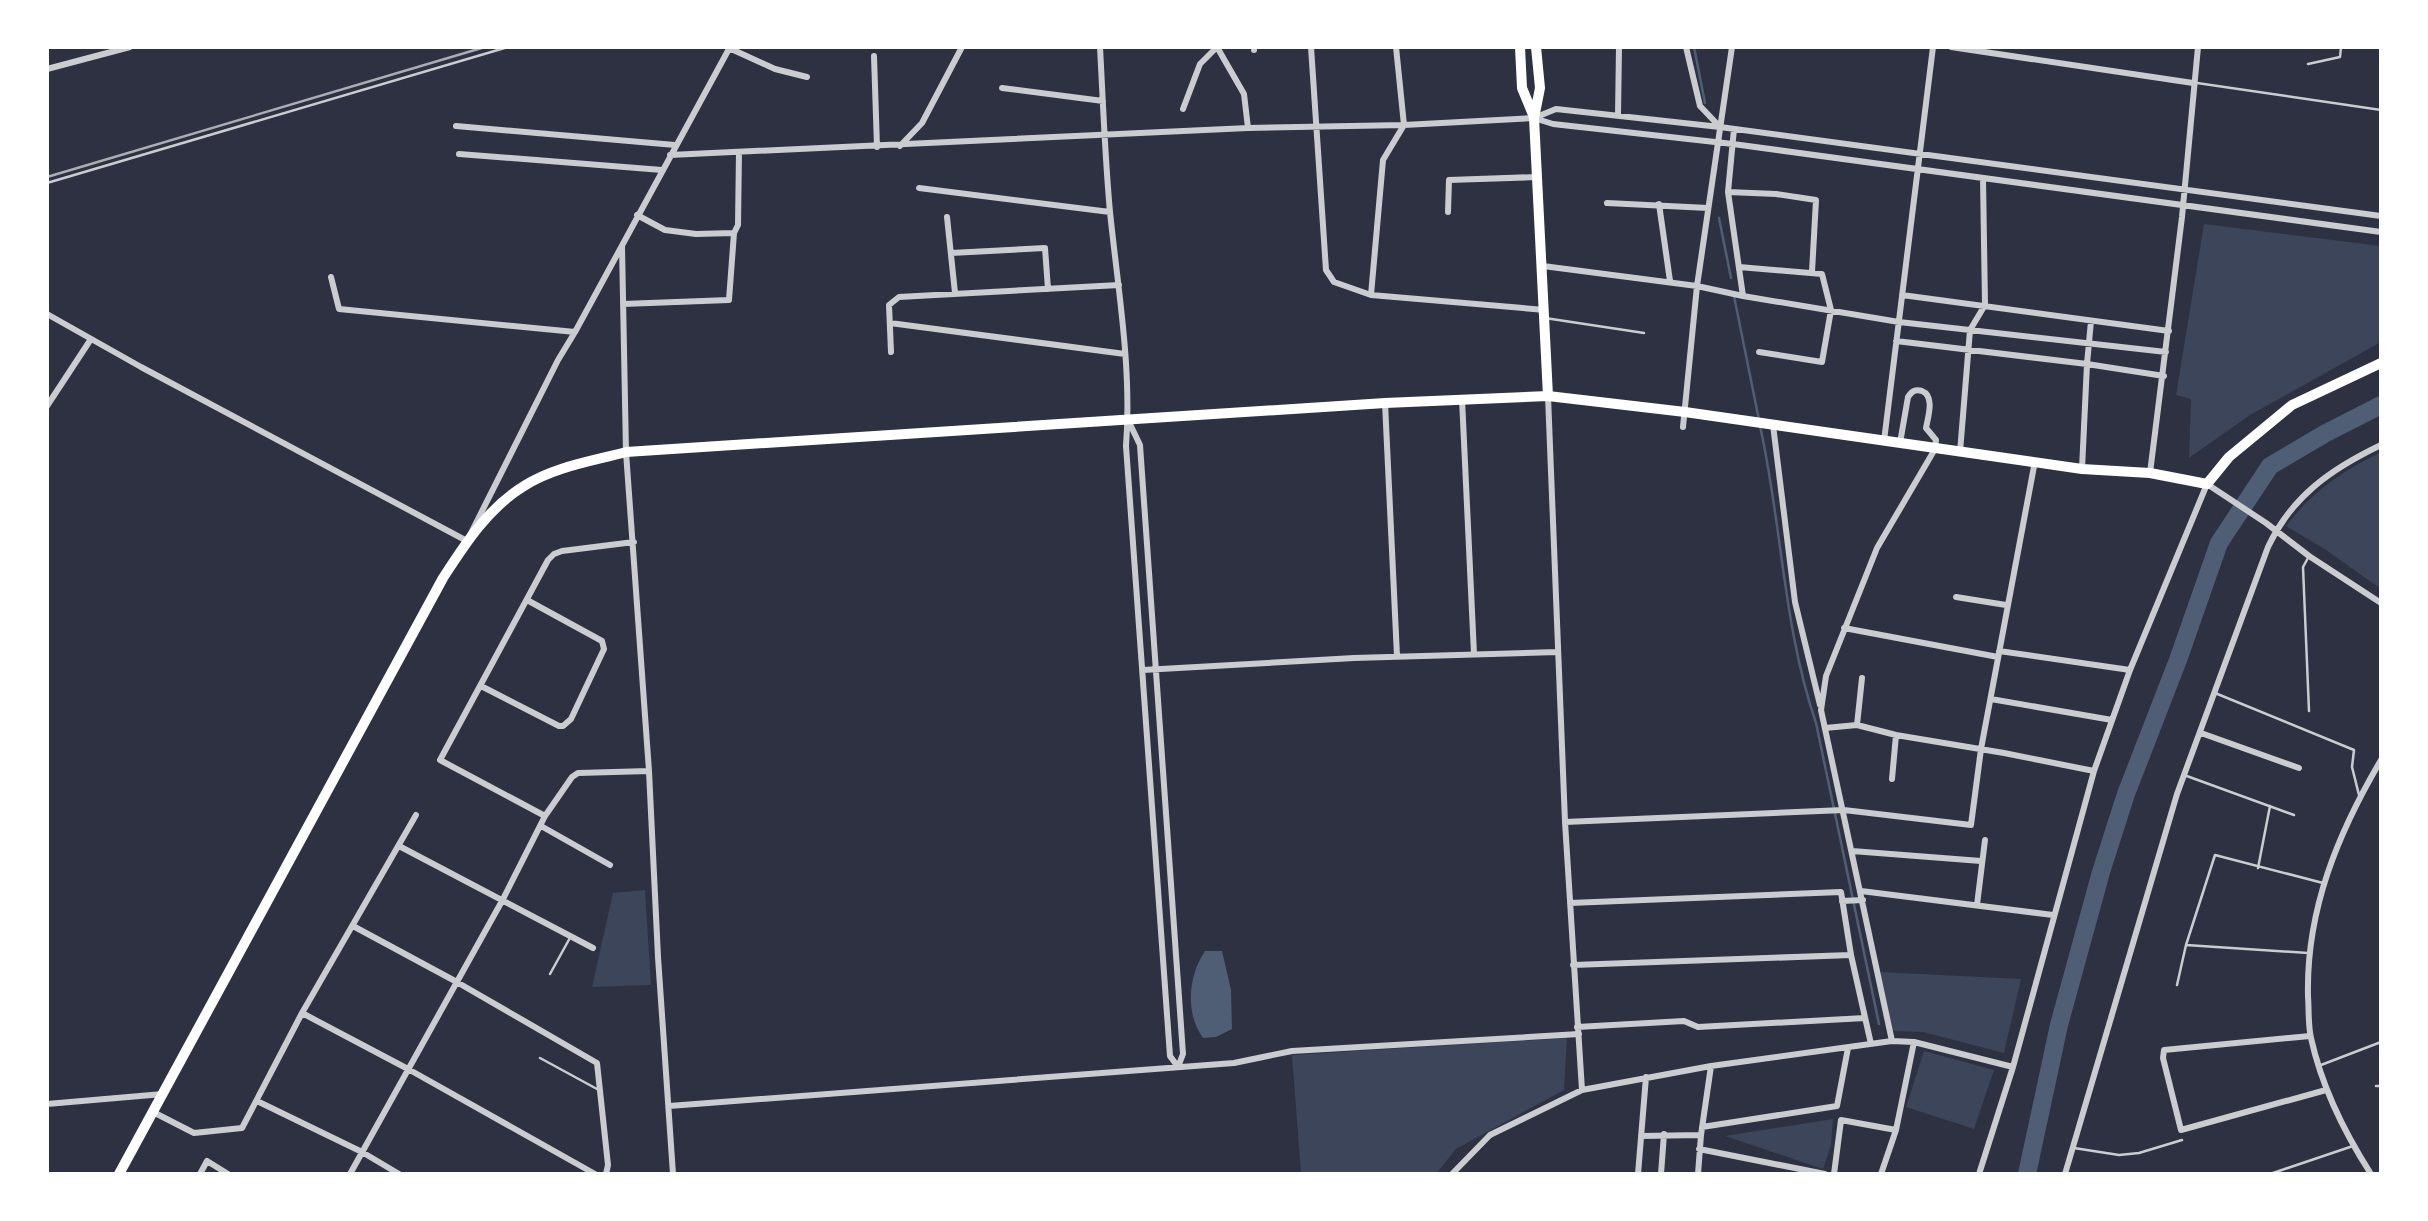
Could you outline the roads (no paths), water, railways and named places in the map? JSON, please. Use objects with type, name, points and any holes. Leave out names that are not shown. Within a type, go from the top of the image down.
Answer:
[{"type":"main road","points":[[1520,47],[1522,88],[1534,118]]},
{"type":"main road","points":[[1536,47],[1539,88],[1534,118],[1548,397]]},
{"type":"main road","points":[[120,1174],[443,578],[467,541],[496,507],[524,485],[549,474],[626,452],[1385,402],[1548,397],[1685,412],[2082,469],[2150,473],[2207,484],[2229,457],[2292,405],[2381,363]]},
{"type":"street","points":[[47,69],[130,47]]},
{"type":"street","points":[[900,146],[922,123],[962,47]]},
{"type":"street","points":[[1100,47],[1110,212],[1125,354],[1128,421],[1126,446],[1158,900],[1170,1056],[1178,1067]]},
{"type":"street","points":[[1183,109],[1200,64],[1217,47],[1244,94],[1248,128]]},
{"type":"street","points":[[1311,47],[1326,270],[1334,282],[1371,295],[1545,314]]},
{"type":"street","points":[[1371,295],[1383,160],[1404,125],[1396,47]]},
{"type":"street","points":[[1618,115],[1619,47]]},
{"type":"street","points":[[1686,47],[1700,106],[1720,127]]},
{"type":"street","points":[[1683,427],[1697,286],[1732,47]]},
{"type":"street","points":[[1884,441],[1933,47]]},
{"type":"street","points":[[1951,47],[2193,83]]},
{"type":"street","points":[[2150,473],[2164,376],[2198,47]]},
{"type":"street","points":[[47,314],[467,541],[558,360],[729,48],[775,69],[807,78]]},
{"type":"street","points":[[874,56],[877,146]]},
{"type":"street","points":[[1002,88],[1103,100]]},
{"type":"street","points":[[670,155],[1248,128],[1404,125],[1534,118],[1556,109],[1720,127],[2381,216]]},
{"type":"street","points":[[1534,118],[1553,124],[1733,144],[2381,232]]},
{"type":"street","points":[[456,126],[675,145]]},
{"type":"street","points":[[1734,129],[1728,192],[1741,296]]},
{"type":"street","points":[[623,304],[729,300],[734,233],[737,225],[739,152]]},
{"type":"street","points":[[459,154],[662,170]]},
{"type":"street","points":[[1448,212],[1449,180],[1537,177]]},
{"type":"street","points":[[1960,452],[1970,330],[1985,305],[1983,178]]},
{"type":"street","points":[[919,188],[1110,212]]},
{"type":"street","points":[[1728,192],[1776,194],[1816,200],[1812,272]]},
{"type":"street","points":[[1607,203],[1708,208]]},
{"type":"street","points":[[1659,204],[1670,281]]},
{"type":"street","points":[[638,215],[664,230],[696,234],[734,233]]},
{"type":"street","points":[[947,217],[954,293]]},
{"type":"street","points":[[622,243],[626,452],[649,771],[673,1174]]},
{"type":"street","points":[[951,253],[1045,248],[1048,289]]},
{"type":"street","points":[[1543,266],[1670,281],[1741,296],[1899,322],[2166,352]]},
{"type":"street","points":[[1739,267],[1822,274],[1830,310],[1822,362],[1759,352]]},
{"type":"street","points":[[331,277],[339,309],[575,332]]},
{"type":"street","points":[[891,352],[889,305],[899,297],[1119,285]]},
{"type":"street","points":[[1902,295],[2169,331]]},
{"type":"street","points":[[2082,469],[2091,321]]},
{"type":"street","points":[[890,323],[1125,354]]},
{"type":"street","points":[[47,406],[91,339]]},
{"type":"street","points":[[1896,341],[2087,363],[2164,376]]},
{"type":"street","points":[[1821,710],[1826,676],[1877,548],[1935,449],[1936,440],[1926,428],[1929,396],[1917,390],[1911,392],[1908,397],[1900,443]]},
{"type":"street","points":[[1548,397],[1565,822],[1582,1090]]},
{"type":"street","points":[[1462,399],[1474,654]]},
{"type":"street","points":[[1385,402],[1397,656]]},
{"type":"street","points":[[1128,421],[1140,445],[1177,972],[1182,1054],[1178,1067]]},
{"type":"street","points":[[1764,423],[1795,602],[1861,891]]},
{"type":"street","points":[[2065,1174],[2162,842],[2254,580],[2284,516],[2312,487],[2350,460],[2381,445]]},
{"type":"street","points":[[1565,822],[1844,810],[1971,825],[2006,605],[2035,461]]},
{"type":"street","points":[[1979,1174],[2013,1067],[2094,771],[2130,670],[2207,484],[2381,603]]},
{"type":"street","points":[[545,816],[440,760],[548,560],[554,554],[634,542]]},
{"type":"street","points":[[1136,575],[1149,574]]},
{"type":"street","points":[[1956,597],[2006,605]]},
{"type":"street","points":[[481,686],[559,726],[571,719],[604,649],[602,640],[527,600]]},
{"type":"street","points":[[1844,628],[1998,654],[2130,670]]},
{"type":"street","points":[[1143,670],[1397,656],[1557,652]]},
{"type":"street","points":[[1857,725],[1862,678]]},
{"type":"street","points":[[1991,699],[2112,720]]},
{"type":"street","points":[[1825,728],[1857,725],[1896,735],[2094,771]]},
{"type":"street","points":[[2201,733],[2300,768]]},
{"type":"street","points":[[1892,779],[1896,735]]},
{"type":"street","points":[[1148,742],[1161,741]]},
{"type":"street","points":[[2371,1174],[2353,1145],[2326,1090],[2318,1066],[2310,1036],[2308,979],[2323,883],[2359,796],[2381,760]]},
{"type":"street","points":[[350,1174],[455,981],[502,901],[545,816],[572,777],[578,773],[649,771]]},
{"type":"street","points":[[153,1112],[194,1133],[242,1128],[302,1013],[416,815]]},
{"type":"street","points":[[541,825],[610,864]]},
{"type":"street","points":[[1977,905],[1985,840]]},
{"type":"street","points":[[399,846],[593,947]]},
{"type":"street","points":[[1852,851],[1981,861]]},
{"type":"street","points":[[1861,891],[2053,915]]},
{"type":"street","points":[[1861,891],[1853,901],[1851,955],[1871,1044]]},
{"type":"street","points":[[1570,904],[1840,892],[1853,901],[1892,1041]]},
{"type":"street","points":[[352,926],[455,981],[597,1063],[608,1165],[606,1174]]},
{"type":"street","points":[[1573,965],[1851,955]]},
{"type":"street","points":[[1164,974],[1177,972]]},
{"type":"street","points":[[302,1013],[595,1174]]},
{"type":"street","points":[[669,1107],[1234,1063],[1292,1051],[1684,1021],[1698,1027],[1865,1018]]},
{"type":"street","points":[[2310,1036],[2173,1047],[2164,1050],[2163,1058],[2181,1130],[2326,1090]]},
{"type":"street","points":[[1452,1174],[1490,1135],[1582,1090],[1646,1077],[1892,1041],[1914,1042],[2013,1067]]},
{"type":"street","points":[[1881,1174],[1896,1130],[1914,1042]]},
{"type":"street","points":[[1834,1174],[1841,1120],[1838,1106],[1848,1048]]},
{"type":"street","points":[[1698,1174],[1711,1066]]},
{"type":"street","points":[[1639,1174],[1646,1077]]},
{"type":"street","points":[[47,1104],[163,1094]]},
{"type":"street","points":[[257,1101],[362,1152],[399,1174]]},
{"type":"street","points":[[1702,1127],[1838,1106]]},
{"type":"street","points":[[1841,1120],[1896,1130]]},
{"type":"street","points":[[1661,1174],[1664,1135]]},
{"type":"street","points":[[1641,1136],[1701,1135]]},
{"type":"street","points":[[1699,1149],[1825,1174]]},
{"type":"street","points":[[200,1174],[207,1161],[228,1174]]},
{"type":"lane","points":[[47,183],[508,47]]},
{"type":"lane","points":[[2308,64],[2340,57],[2341,47]]},
{"type":"lane","points":[[2193,83],[2381,110]]},
{"type":"lane","points":[[1545,314],[1644,333]]},
{"type":"lane","points":[[2309,556],[2303,567],[2309,711]]},
{"type":"lane","points":[[2215,693],[2354,750],[2352,767],[2359,796]]},
{"type":"lane","points":[[2184,775],[2294,815]]},
{"type":"lane","points":[[2258,868],[2270,806]]},
{"type":"lane","points":[[2177,985],[2186,945],[2215,855],[2323,883]]},
{"type":"lane","points":[[550,974],[571,936]]},
{"type":"lane","points":[[2186,945],[2310,953]]},
{"type":"lane","points":[[2318,1066],[2381,1042]]},
{"type":"lane","points":[[540,1058],[600,1090]]},
{"type":"lane","points":[[2074,1148],[2119,1155],[2139,1153],[2182,1140]]},
{"type":"lane","points":[[2270,1174],[2353,1145]]},
{"type":"waterway","points":[[1694,47],[1705,103]]},
{"type":"waterway","points":[[1719,218],[1731,278]]},
{"type":"waterway","points":[[1734,296],[1759,420]]},
{"type":"waterway","points":[[2027,1174],[2059,1025],[2101,872],[2126,794],[2178,660],[2219,543],[2270,466],[2381,405]]},
{"type":"waterway","points":[[1760,426],[1796,650],[1816,723],[1879,1024]]},
{"type":"railway","points":[[47,177],[485,47]]}]
